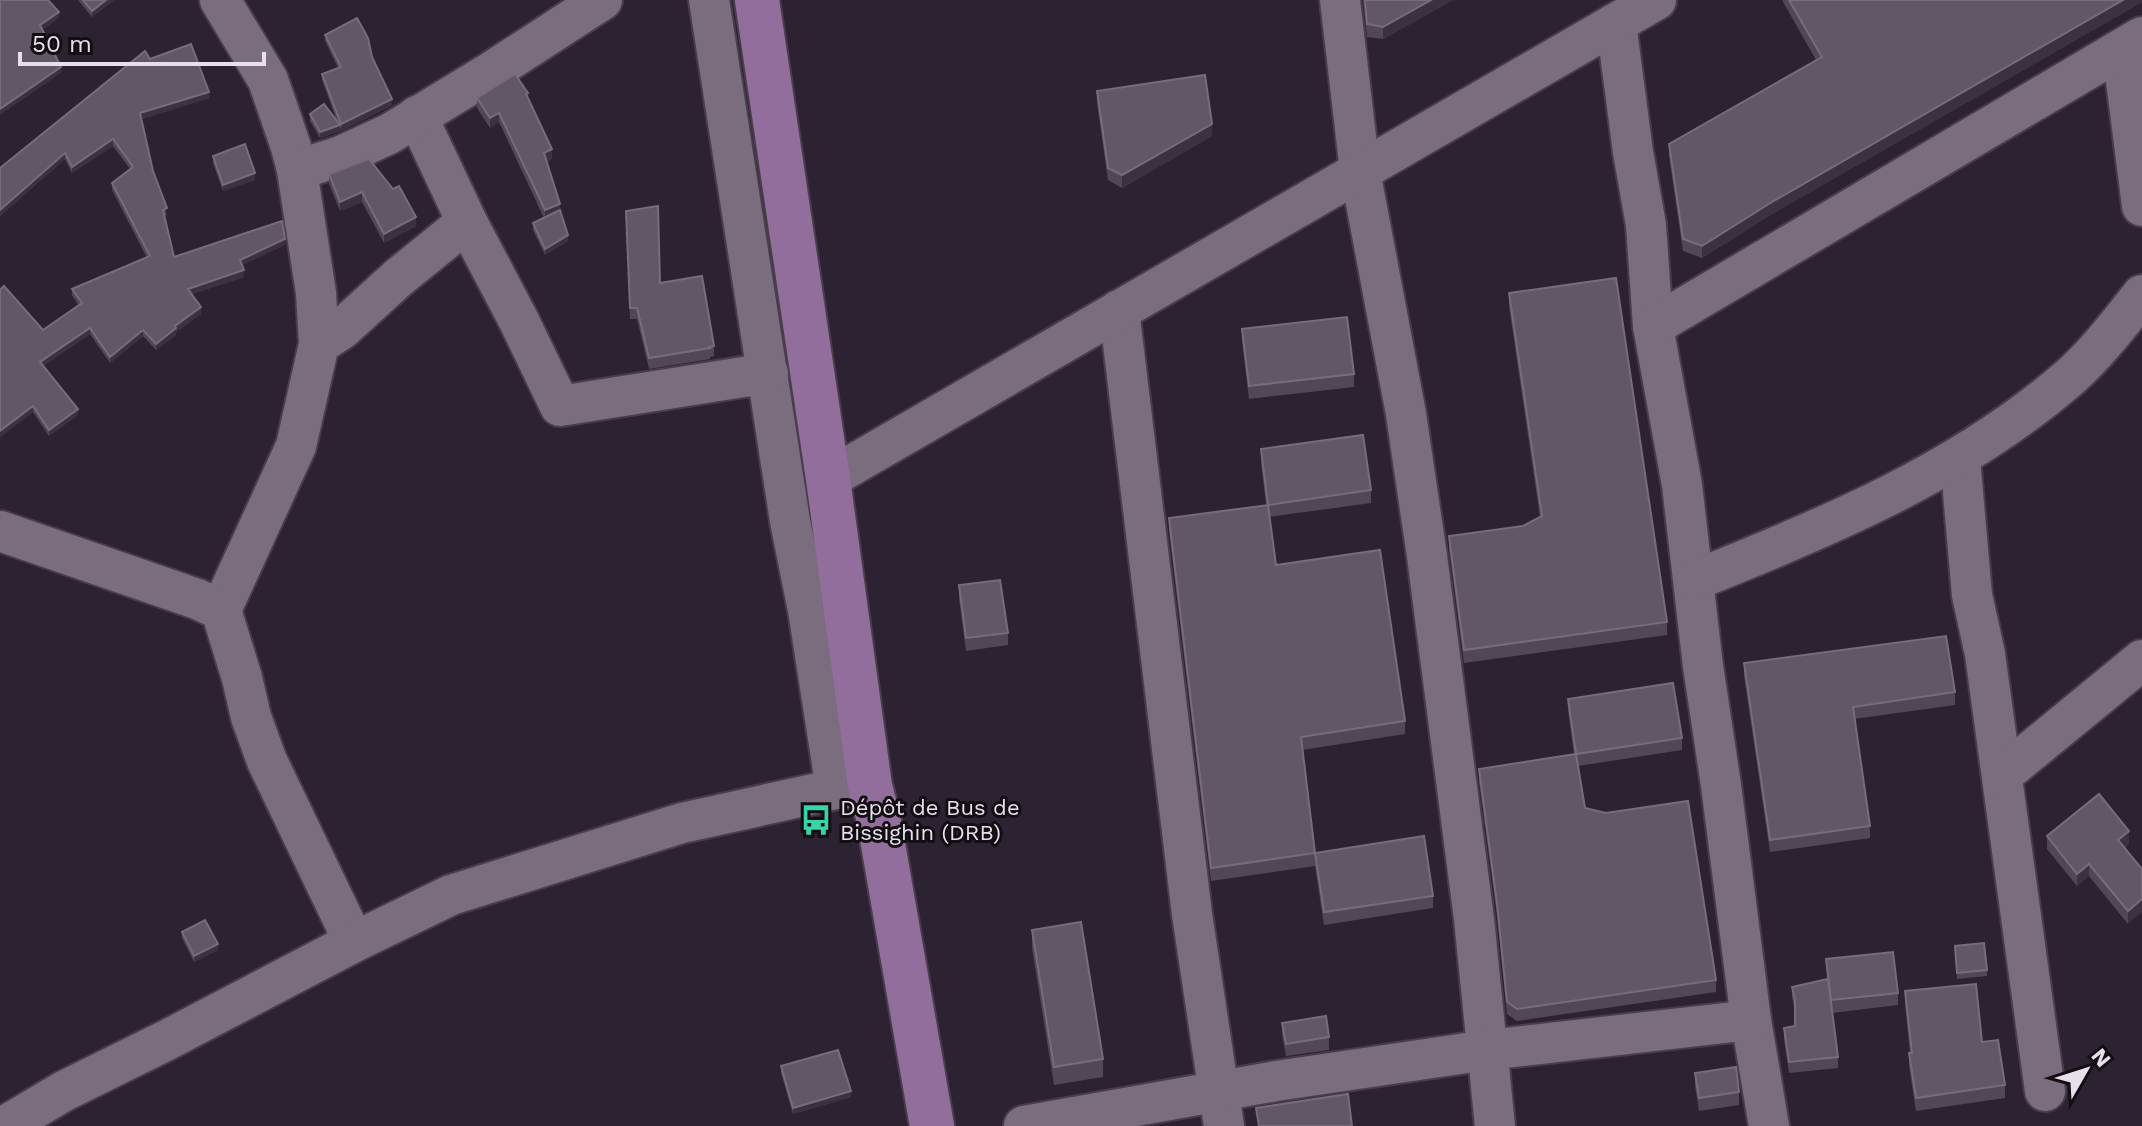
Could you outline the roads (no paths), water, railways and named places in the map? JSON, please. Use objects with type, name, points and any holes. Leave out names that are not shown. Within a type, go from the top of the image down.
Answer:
[{"type":"main road","points":[[757,0],[828,479],[862,799],[932,1126]]},
{"type":"street","points":[[220,0],[268,80],[291,147],[316,293],[319,344],[296,446],[221,610],[251,717],[267,761],[354,942]]},
{"type":"street","points":[[297,170],[350,152],[389,134],[602,0]]},
{"type":"street","points":[[5,1126],[64,1091],[451,895],[682,823],[862,799],[808,610],[790,521],[709,0]]},
{"type":"street","points":[[1340,0],[1360,171],[1409,430],[1476,933],[1495,1126]]},
{"type":"street","points":[[828,479],[1656,0]]},
{"type":"street","points":[[1616,23],[1646,225],[1653,326],[1682,485],[1751,1020],[1769,1126]]},
{"type":"street","points":[[1653,326],[2132,43],[2142,206]]},
{"type":"street","points":[[417,116],[560,406],[768,373]]},
{"type":"street","points":[[319,344],[342,329],[467,222]]},
{"type":"street","points":[[1695,580],[1797,540],[1960,458],[2070,377],[2104,343],[2142,295]]},
{"type":"street","points":[[1119,310],[1192,914],[1222,1108]]},
{"type":"street","points":[[1960,458],[1972,595],[1985,654],[2045,1091]]},
{"type":"street","points":[[0,531],[221,610]]},
{"type":"street","points":[[2002,775],[2142,660]]},
{"type":"street","points":[[1024,1126],[1222,1108],[1487,1050],[1751,1020]]},
{"type":"place","name":"Dépôt de Bus de Bissighin (DRB)","points":[[816,820]]}]
